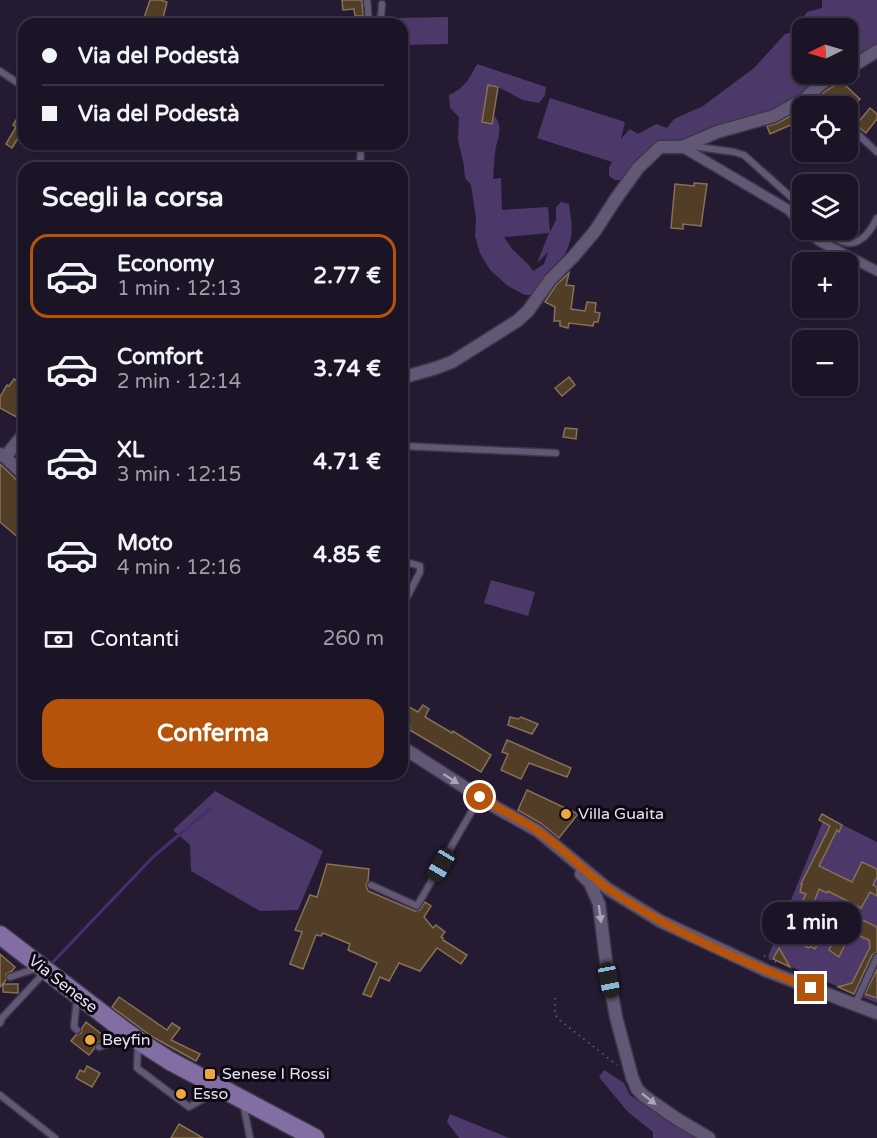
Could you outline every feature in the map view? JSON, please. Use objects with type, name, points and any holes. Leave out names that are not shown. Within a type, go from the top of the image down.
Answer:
[{"type":"main road","name":"Via Senese","points":[[0,934],[134,1038],[170,1061],[315,1138]]},
{"type":"street","points":[[858,63],[877,51]]},
{"type":"street","points":[[408,376],[452,362],[517,321],[550,280],[595,231],[638,168],[660,147],[684,146],[717,132],[774,116],[806,98],[821,84]]},
{"type":"street","points":[[684,146],[792,213]]},
{"type":"street","points":[[818,240],[877,271]]},
{"type":"street","points":[[18,440],[3,455],[18,469]]},
{"type":"street","points":[[408,751],[497,808],[538,831],[608,889],[660,921],[767,971],[877,1013]]},
{"type":"street","points":[[560,848],[568,862],[590,883],[599,904],[616,1017],[637,1089],[677,1119],[709,1138]]},
{"type":"lane","points":[[367,0],[369,18]]},
{"type":"lane","points":[[380,18],[382,4]]},
{"type":"lane","points":[[0,71],[18,83]]},
{"type":"lane","points":[[858,134],[877,152]]},
{"type":"lane","points":[[684,146],[744,155],[792,198]]},
{"type":"lane","points":[[839,240],[856,243],[872,228],[877,218]]},
{"type":"lane","points":[[408,446],[556,453]]},
{"type":"lane","points":[[408,563],[420,566],[420,572],[408,594]]},
{"type":"lane","points":[[371,885],[417,906],[480,797]]},
{"type":"lane","points":[[855,1004],[877,957]]},
{"type":"lane","points":[[10,977],[44,969]]},
{"type":"lane","points":[[0,1023],[44,969]]},
{"type":"lane","points":[[77,1030],[74,1027],[78,994]]},
{"type":"lane","points":[[99,1047],[134,1038],[137,1068],[189,1107],[222,1088]]},
{"type":"lane","points":[[0,1095],[55,1138]]},
{"type":"lane","points":[[242,1099],[250,1138]]},
{"type":"path","points":[[758,954],[779,963]]},
{"type":"path","points":[[555,998],[555,1014],[558,1019],[632,1077]]},
{"type":"shaded area","points":[[822,0],[877,0],[877,47],[858,58],[858,18],[803,18],[807,12],[822,8]]},
{"type":"shaded area","points":[[448,17],[448,44],[408,45],[408,18],[397,18]]},
{"type":"shaded area","points":[[792,32],[792,84],[812,84],[796,96],[792,96],[792,99],[777,110],[692,137],[667,142],[624,180],[615,180],[609,176],[609,167],[612,162],[537,138],[550,98],[625,122],[621,139],[630,129],[638,134],[656,124],[667,128],[674,119],[703,106],[754,68],[785,34]]},
{"type":"shaded area","points":[[477,64],[546,87],[545,95],[539,103],[523,100],[498,87],[488,86],[482,122],[491,124],[493,114],[499,124],[493,179],[501,178],[502,210],[548,207],[550,232],[556,220],[556,207],[561,202],[569,204],[572,229],[569,246],[556,269],[532,295],[525,295],[508,286],[490,270],[480,253],[475,236],[476,218],[471,185],[465,178],[458,140],[459,117],[450,108],[449,95],[463,86]],"holes":[[[549,233],[537,263],[548,252],[544,264],[533,271],[504,237]]]},
{"type":"shaded area","points":[[491,580],[535,592],[528,616],[484,603]]},
{"type":"shaded area","points":[[215,791],[323,851],[298,910],[260,911],[191,871],[190,845],[173,830]]},
{"type":"shaded area","points":[[825,816],[877,842],[877,1003],[768,957]]},
{"type":"shaded area","points":[[604,1070],[624,1083],[630,1095],[695,1138],[653,1138],[653,1132],[627,1111],[599,1077]]},
{"type":"shaded area","points":[[450,1114],[509,1138],[459,1138],[447,1122]]},
{"type":"building","points":[[150,0],[167,2],[163,18],[144,18]]},
{"type":"building","points":[[342,0],[362,0],[363,16],[355,16],[354,9],[343,10]]},
{"type":"building","points":[[838,84],[849,84],[846,86],[857,96],[820,96]]},
{"type":"building","points":[[488,85],[498,87],[492,124],[482,122]]},
{"type":"building","points":[[870,108],[877,114],[877,119],[866,133],[858,127],[858,123]]},
{"type":"building","points":[[792,115],[792,124],[770,134],[767,126]]},
{"type":"building","points":[[18,117],[18,138],[12,148],[6,144],[16,127],[13,125]]},
{"type":"building","points":[[694,183],[707,184],[701,226],[683,224],[683,229],[671,228],[675,184],[694,186]]},
{"type":"building","points":[[569,273],[566,285],[574,286],[571,309],[585,311],[587,302],[596,303],[595,312],[600,313],[598,322],[594,322],[593,326],[569,323],[568,328],[560,326],[560,321],[554,321],[555,307],[545,302],[556,285]]},
{"type":"building","points":[[569,377],[575,385],[562,396],[555,388]]},
{"type":"building","points":[[14,379],[18,381],[18,418],[0,408],[0,397],[7,385],[9,386]]},
{"type":"building","points":[[565,428],[577,429],[576,439],[563,437]]},
{"type":"building","points":[[0,464],[18,481],[18,537],[0,522]]},
{"type":"building","points":[[423,705],[429,709],[425,717],[452,733],[453,731],[491,755],[481,772],[408,729],[410,727],[408,726],[408,706],[418,712]]},
{"type":"building","points":[[510,717],[518,719],[521,717],[538,724],[532,734],[508,725]]},
{"type":"building","points":[[507,740],[571,768],[567,777],[529,763],[521,779],[501,770],[508,754],[502,752]]},
{"type":"building","name":"Villa Guaita","points":[[527,790],[578,814],[559,838],[542,824],[518,810]]},
{"type":"building","points":[[822,814],[842,825],[839,832],[837,830],[819,866],[852,882],[862,862],[877,869],[877,877],[873,885],[877,887],[877,896],[870,892],[861,908],[828,891],[827,893],[819,889],[813,905],[849,921],[852,915],[877,927],[877,952],[872,955],[854,994],[838,987],[852,983],[870,947],[869,940],[851,932],[839,957],[829,950],[841,926],[811,912],[809,916],[798,910],[806,894],[800,892],[801,884],[830,826],[819,820]]},
{"type":"building","points":[[327,864],[369,869],[366,885],[368,891],[415,911],[420,910],[425,902],[431,906],[424,917],[433,928],[436,925],[445,932],[441,937],[443,940],[467,955],[461,964],[437,948],[420,971],[399,963],[389,981],[380,977],[371,997],[363,994],[377,963],[348,950],[350,944],[323,933],[321,936],[316,935],[303,969],[290,964],[302,932],[295,930],[310,895],[317,897]]},
{"type":"building","points":[[790,926],[819,941],[815,949],[785,936]]},
{"type":"building","points":[[779,948],[790,967],[773,959]]},
{"type":"building","points":[[0,954],[15,967],[6,974],[6,980],[0,987]]},
{"type":"building","points":[[877,969],[877,998],[865,994]]},
{"type":"building","points":[[3,984],[18,984],[18,993],[3,992]]},
{"type":"building","points":[[119,997],[167,1030],[172,1023],[180,1028],[171,1040],[200,1054],[196,1061],[151,1036],[112,1007]]},
{"type":"building","points":[[86,1022],[104,1036],[95,1044],[89,1055],[71,1041],[81,1033]]},
{"type":"building","points":[[87,1066],[100,1073],[92,1087],[76,1078],[80,1070],[84,1072]]},
{"type":"building","points":[[179,1124],[203,1138],[171,1138]]},
{"type":"waterway","points":[[49,964],[153,857],[211,808]]},
{"type":"place","name":"Villa Guaita","points":[[566,814]]},
{"type":"place","name":"Beyfin","points":[[90,1040]]},
{"type":"place","name":"Senese I Rossi","points":[[210,1074]]},
{"type":"place","name":"Esso","points":[[181,1094]]},
{"type":"route","points":[[480,797],[538,831],[608,889],[660,921],[767,971],[811,988]]}]
